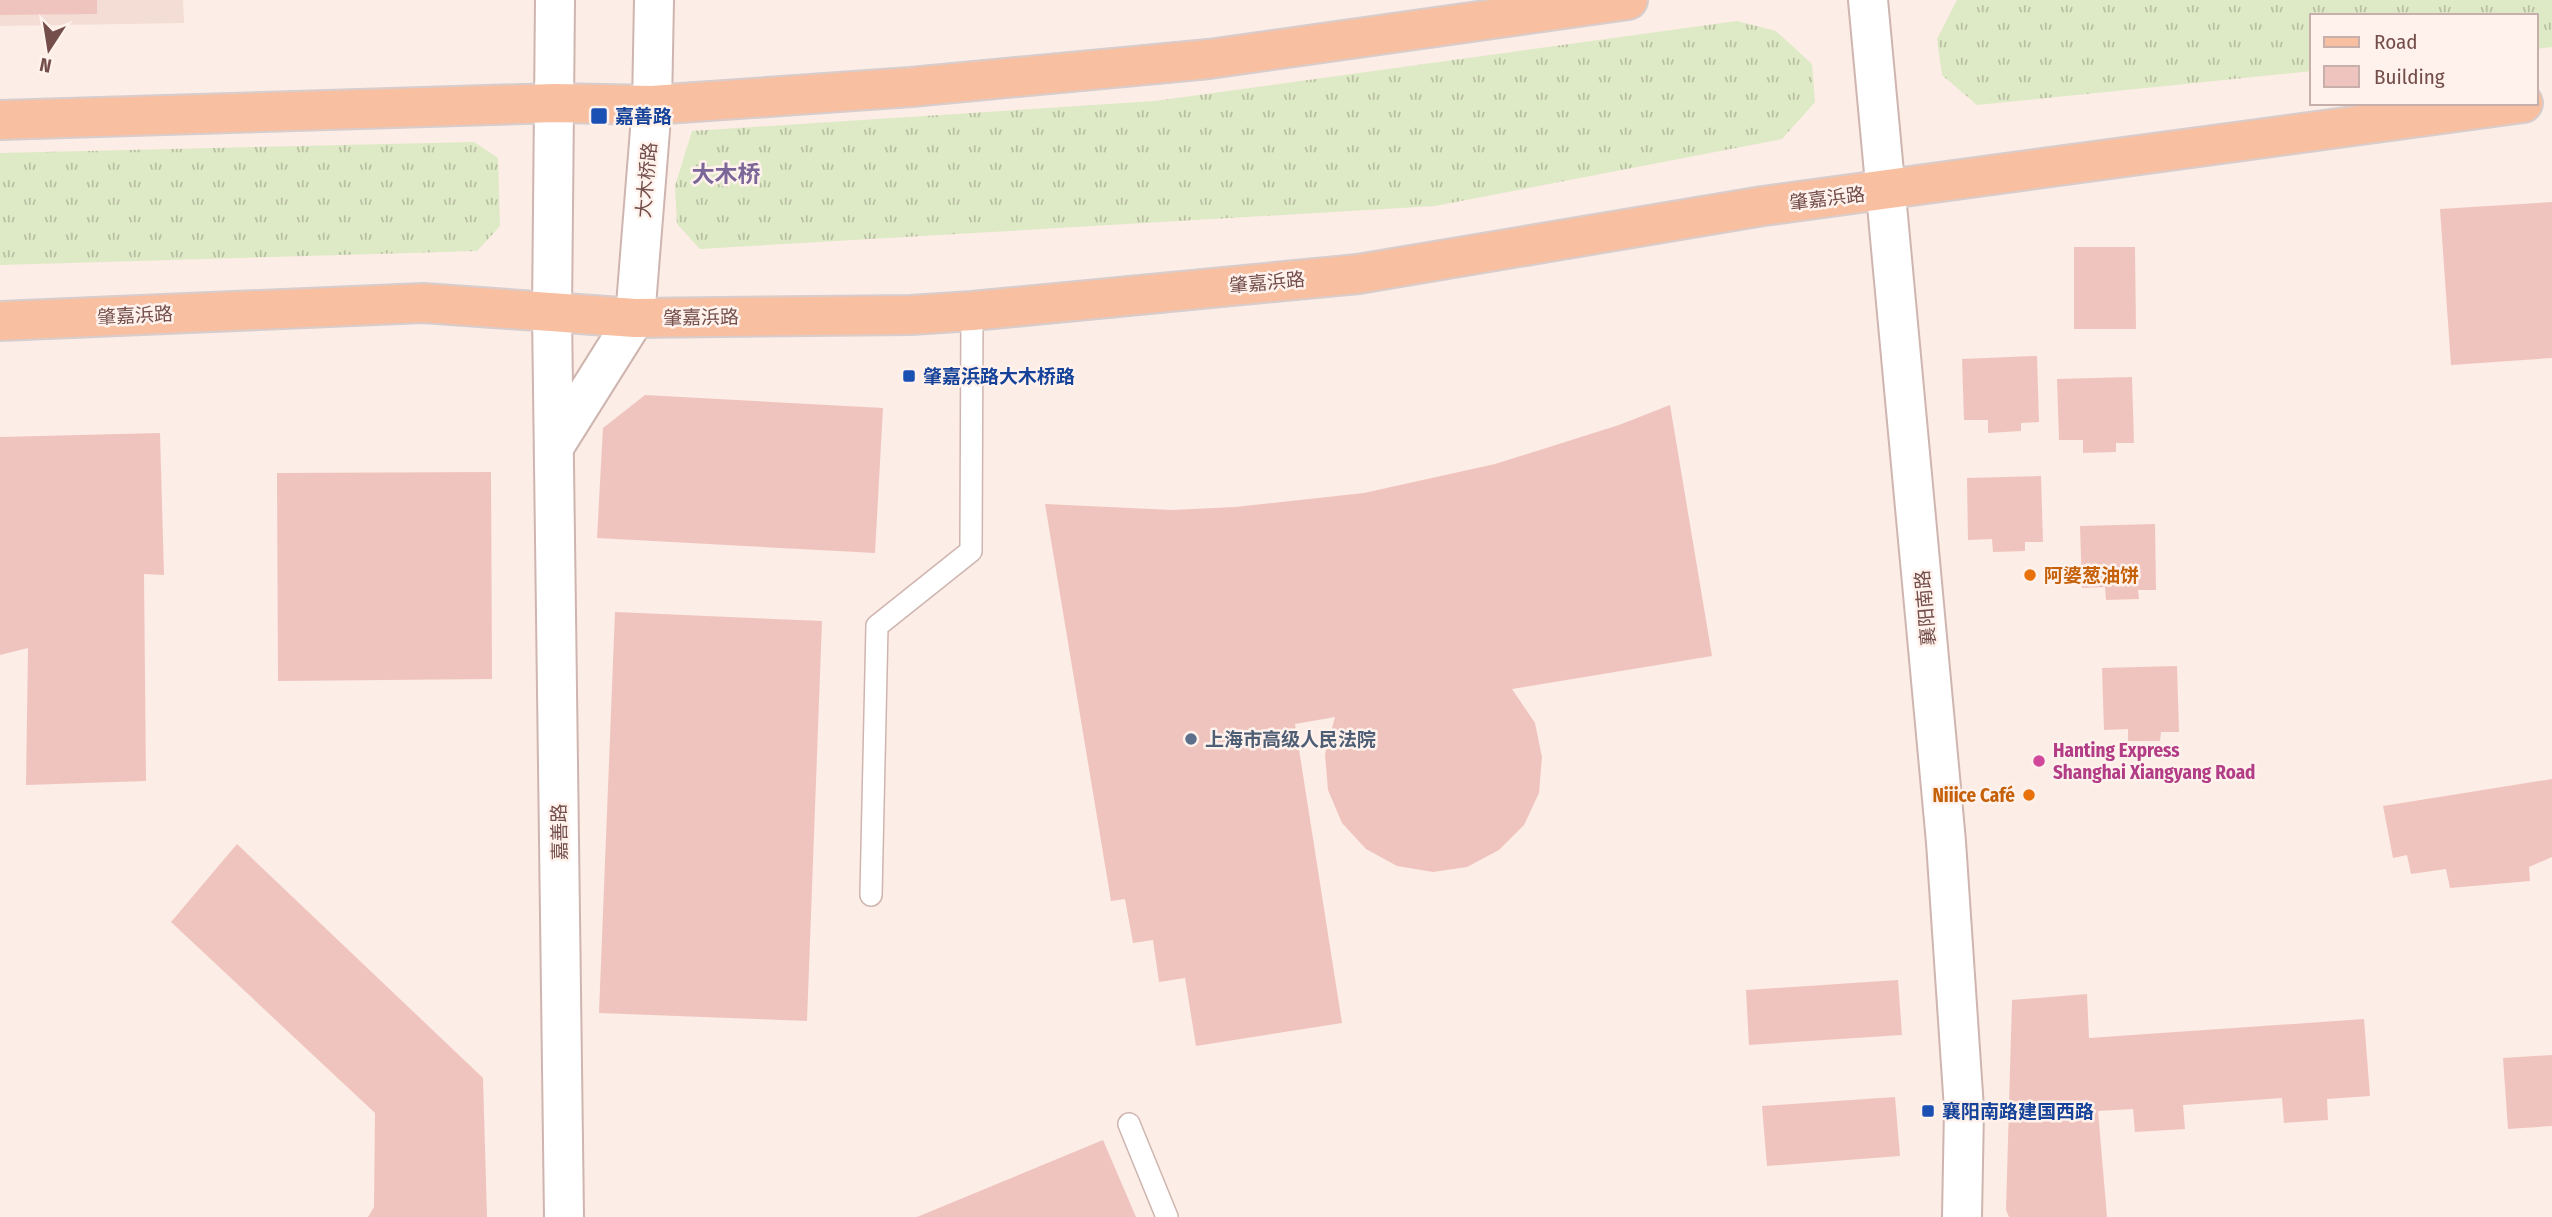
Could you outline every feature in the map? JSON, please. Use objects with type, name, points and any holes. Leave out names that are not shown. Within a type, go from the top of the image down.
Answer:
[{"type":"main road","points":[[0,120],[555,103],[652,105],[911,87],[1209,59],[1628,0]]},
{"type":"main road","name":"肇嘉浜路","points":[[0,321],[423,303],[635,318],[911,315],[972,311],[1358,274],[1763,206],[2508,105]]},
{"type":"street","points":[[552,313],[555,0]]},
{"type":"street","name":"大木桥路","points":[[635,318],[652,105],[654,0]]},
{"type":"street","name":"襄阳南路","points":[[1868,0],[1888,190],[1947,855],[1964,1109],[1962,1217]]},
{"type":"street","name":"嘉善路","points":[[552,313],[564,1217]]},
{"type":"street","points":[[554,447],[635,318]]},
{"type":"lane","points":[[871,895],[877,626],[971,551],[972,311]]},
{"type":"lane","points":[[1129,1124],[1167,1217]]},
{"type":"shaded area","points":[[0,0],[183,0],[184,23],[0,26]]},
{"type":"green space","points":[[1957,0],[2552,0],[2552,47],[2538,49],[2538,14],[2310,14],[2310,71],[1977,105],[1942,75],[1937,39]]},
{"type":"green space","points":[[1737,21],[1776,31],[1812,64],[1815,102],[1782,139],[1435,206],[700,249],[677,224],[675,186],[692,131],[1155,101]]},
{"type":"green space","points":[[474,142],[498,158],[500,226],[477,251],[0,265],[0,153]]},
{"type":"building","points":[[0,0],[97,0],[97,14],[0,15]]},
{"type":"building","points":[[2552,202],[2552,358],[2451,365],[2440,209]]},
{"type":"building","points":[[2074,247],[2135,247],[2136,329],[2074,329]]},
{"type":"building","points":[[2037,356],[2039,422],[2021,423],[2021,431],[1988,433],[1988,420],[1964,420],[1962,359]]},
{"type":"building","points":[[2132,377],[2134,443],[2116,443],[2116,452],[2083,453],[2083,440],[2059,440],[2057,379]]},
{"type":"building","points":[[645,395],[883,408],[875,553],[597,538],[603,428]]},
{"type":"building","name":"上海市高级人民法院","points":[[1670,405],[1712,656],[1512,689],[1535,723],[1542,757],[1539,793],[1524,825],[1499,850],[1467,867],[1433,872],[1397,866],[1366,849],[1342,823],[1328,790],[1325,754],[1335,717],[1295,724],[1342,1023],[1196,1046],[1185,978],[1159,982],[1153,940],[1133,943],[1125,899],[1111,901],[1045,504],[1172,510],[1235,507],[1364,493],[1495,464],[1619,425]]},
{"type":"building","points":[[160,433],[164,575],[144,574],[146,781],[26,785],[28,648],[0,655],[0,437]]},
{"type":"building","points":[[491,472],[492,679],[278,681],[277,473]]},
{"type":"building","points":[[2041,476],[2043,542],[2025,542],[2025,551],[1993,552],[1992,539],[1968,540],[1967,478]]},
{"type":"building","points":[[2155,524],[2156,590],[2138,590],[2139,599],[2106,600],[2105,587],[2082,588],[2080,526]]},
{"type":"building","points":[[615,612],[822,621],[807,1021],[599,1013]]},
{"type":"building","points":[[2177,666],[2179,732],[2161,732],[2160,741],[2128,741],[2128,729],[2104,730],[2102,668]]},
{"type":"building","points":[[2552,779],[2552,857],[2529,867],[2530,881],[2450,888],[2446,869],[2411,874],[2407,855],[2393,858],[2383,806]]},
{"type":"building","points":[[237,844],[483,1078],[487,1217],[368,1217],[374,1207],[375,1113],[171,922]]},
{"type":"building","points":[[1898,980],[1902,1035],[1749,1045],[1746,990]]},
{"type":"building","points":[[2087,994],[2089,1038],[2364,1019],[2370,1096],[2327,1099],[2328,1120],[2284,1123],[2282,1098],[2183,1105],[2185,1129],[2135,1132],[2133,1109],[2098,1111],[2107,1217],[2009,1217],[2006,1210],[2012,1000]]},
{"type":"building","points":[[2552,1055],[2552,1126],[2508,1129],[2503,1058]]},
{"type":"building","points":[[1895,1097],[1900,1156],[1767,1166],[1762,1106]]},
{"type":"building","points":[[1103,1140],[1136,1217],[917,1217]]},
{"type":"place","name":"嘉善路","points":[[599,116]]},
{"type":"place","name":"肇嘉浜路大木桥路","points":[[909,376]]},
{"type":"place","name":"阿婆葱油饼","points":[[2030,575]]},
{"type":"place","name":"上海市高级人民法院","points":[[1191,739]]},
{"type":"place","name":"Hanting Express Shanghai Xiangyang Road","points":[[2039,761]]},
{"type":"place","name":"Niiice Café","points":[[2029,795]]},
{"type":"place","name":"襄阳南路建国西路","points":[[1928,1111]]},
{"type":"district","name":"大木桥","points":[[726,174]]}]
